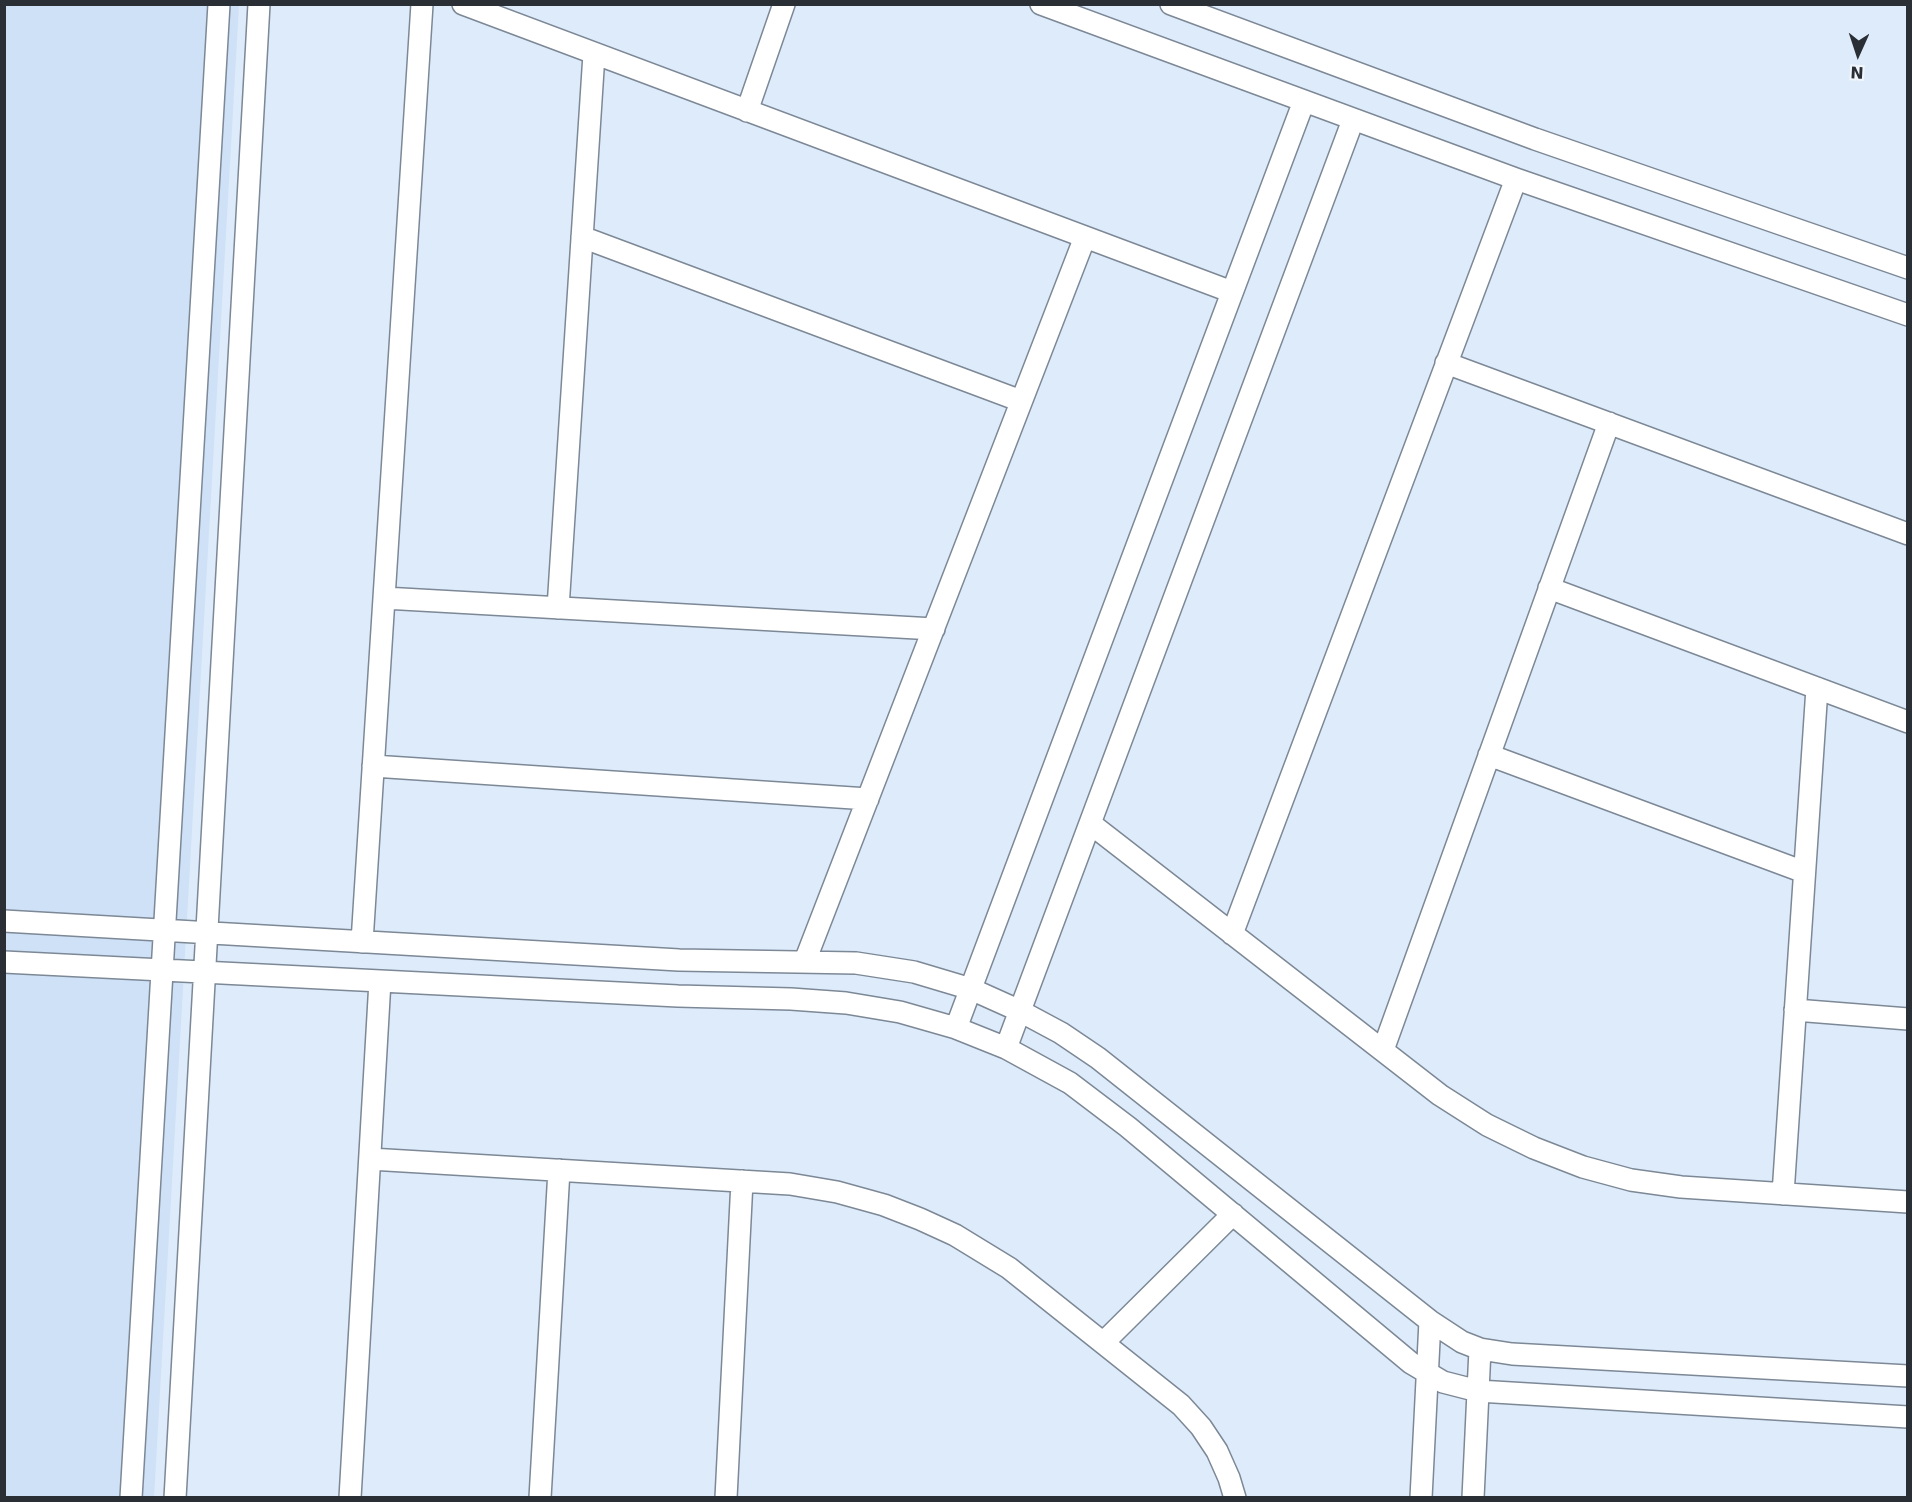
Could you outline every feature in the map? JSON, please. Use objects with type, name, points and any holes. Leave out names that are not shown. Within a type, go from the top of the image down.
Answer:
[{"type":"street","points":[[130,1497],[219,4]]},
{"type":"street","points":[[175,1497],[259,4]]},
{"type":"street","points":[[362,942],[422,4]]},
{"type":"street","points":[[463,4],[1233,292]]},
{"type":"street","points":[[747,111],[784,4]]},
{"type":"street","points":[[1041,4],[1516,179],[1908,315]]},
{"type":"street","points":[[1171,4],[1535,139],[1908,268]]},
{"type":"street","points":[[558,608],[594,54]]},
{"type":"street","points":[[956,1028],[1304,101]]},
{"type":"street","points":[[1006,1048],[1353,120]]},
{"type":"street","points":[[1232,934],[1516,179]]},
{"type":"street","points":[[582,237],[1021,401]]},
{"type":"street","points":[[805,961],[1085,237]]},
{"type":"street","points":[[1446,363],[1908,534]]},
{"type":"street","points":[[1383,1050],[1609,423]]},
{"type":"street","points":[[1549,588],[1908,722]]},
{"type":"street","points":[[384,598],[934,629]]},
{"type":"street","points":[[1782,1194],[1817,688]]},
{"type":"street","points":[[1489,755],[1804,872]]},
{"type":"street","points":[[373,766],[868,799]]},
{"type":"street","points":[[1091,824],[1440,1095],[1487,1125],[1534,1148],[1582,1167],[1631,1180],[1681,1187],[1908,1202]]},
{"type":"street","points":[[4,921],[679,960],[856,963],[914,972],[971,989],[1061,1033],[1098,1058],[1430,1321],[1462,1342],[1480,1349],[1512,1354],[1908,1376]]},
{"type":"street","points":[[4,962],[846,1002],[900,1012],[956,1028],[1006,1048],[1070,1083],[1128,1127],[1393,1349],[1427,1374],[1443,1382],[1478,1391],[1908,1417]]},
{"type":"street","points":[[350,1497],[380,981]]},
{"type":"street","points":[[1795,1010],[1908,1019]]},
{"type":"street","points":[[370,1159],[790,1184],[837,1192],[884,1205],[920,1219],[955,1235],[996,1259],[1181,1405],[1201,1427],[1217,1451],[1235,1497]]},
{"type":"street","points":[[540,1497],[559,1170]]},
{"type":"street","points":[[726,1497],[742,1181]]},
{"type":"street","points":[[1103,1343],[1233,1215]]},
{"type":"street","points":[[1421,1497],[1430,1321]]},
{"type":"street","points":[[1473,1497],[1480,1349]]},
{"type":"shaded area","points":[[5,5],[239,5],[154,1497],[5,1498]]}]
